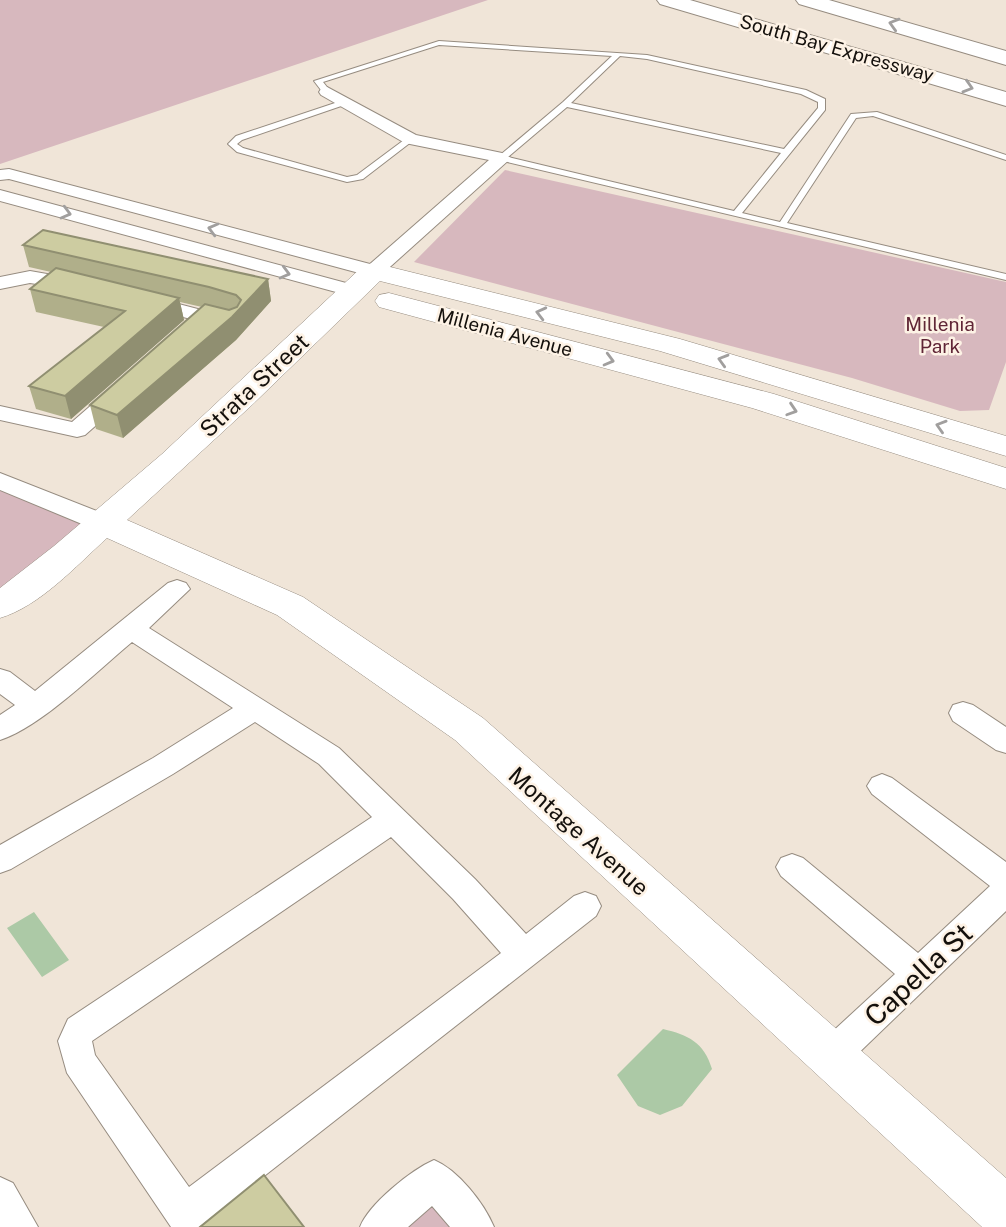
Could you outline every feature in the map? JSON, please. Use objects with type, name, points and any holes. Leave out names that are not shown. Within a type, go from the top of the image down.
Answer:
[{"type":"highway","name":"South Bay Expressway","points":[[667,0],[846,50],[1006,99]]},
{"type":"highway","name":"South Bay Expressway","points":[[806,0],[1006,58]]},
{"type":"street","points":[[327,92],[411,139],[502,158]]},
{"type":"street","name":"Strata Street","points":[[0,605],[23,591],[103,523],[303,341],[364,281],[502,158]]},
{"type":"street","name":"Millenia Avenue","points":[[0,175],[9,174],[763,401],[1003,463]]},
{"type":"street","name":"Millenia Avenue","points":[[0,195],[364,281]]},
{"type":"street","points":[[0,283],[26,275],[44,276],[98,290]]},
{"type":"street","points":[[125,296],[232,324]]},
{"type":"street","points":[[185,334],[205,316]]},
{"type":"street","points":[[0,414],[77,430],[136,378]]},
{"type":"street","points":[[0,481],[103,523]]},
{"type":"street","name":"Montage Avenue","points":[[103,523],[290,606],[469,729],[831,1056],[996,1216]]},
{"type":"street","points":[[0,729],[34,706],[177,589]]},
{"type":"street","points":[[131,629],[329,756],[464,889],[524,955]]},
{"type":"street","points":[[1,674],[34,706]]},
{"type":"street","points":[[0,860],[163,766],[255,708]]},
{"type":"street","points":[[963,713],[1006,742]]},
{"type":"street","points":[[881,786],[1006,880]]},
{"type":"street","points":[[393,819],[80,1030],[75,1041],[79,1061],[184,1214],[585,906]]},
{"type":"street","points":[[792,867],[918,974]]},
{"type":"street","name":"Capella St","points":[[831,1056],[1006,891]]},
{"type":"street","points":[[379,1227],[434,1179],[475,1227]]},
{"type":"street","points":[[0,1196],[19,1227]]},
{"type":"lane","points":[[327,92],[318,81],[439,43],[648,57],[803,92],[822,100],[822,108],[736,214]]},
{"type":"lane","points":[[502,158],[566,104],[618,54]]},
{"type":"lane","points":[[344,102],[239,138],[232,144],[240,150],[347,180],[360,177],[411,139]]},
{"type":"lane","points":[[566,104],[787,152]]},
{"type":"lane","points":[[782,225],[854,116],[874,114],[1006,158]]},
{"type":"lane","points":[[502,158],[1006,277]]},
{"type":"green space","points":[[0,0],[488,0],[0,164]]},
{"type":"green space","name":"Millenia Park","points":[[505,170],[1006,282],[1006,362],[989,410],[960,411],[852,378],[414,262]]},
{"type":"green space","points":[[0,480],[103,523],[0,606]]},
{"type":"green space","points":[[424,1203],[447,1205],[465,1227],[396,1227]]},
{"type":"shaded area","points":[[34,912],[69,960],[42,977],[7,928]]},
{"type":"shaded area","points":[[663,1029],[694,1041],[704,1052],[712,1069],[682,1106],[660,1115],[638,1106],[617,1075]]},
{"type":"building","points":[[43,230],[268,279],[232,317],[117,415],[90,405],[205,304],[229,310],[237,307],[241,300],[236,295],[209,287],[23,245]]},
{"type":"building","points":[[56,268],[179,298],[65,396],[29,386],[125,311],[30,289]]},
{"type":"building","points":[[264,1175],[304,1227],[200,1227]]}]
